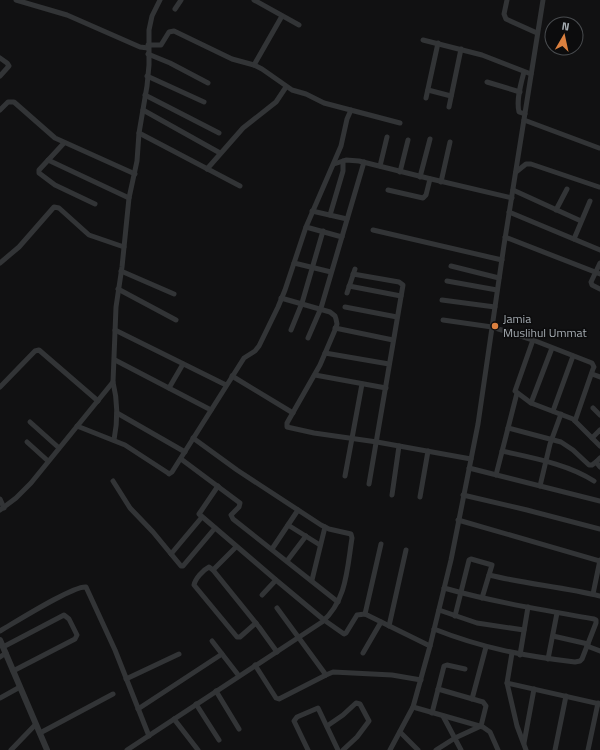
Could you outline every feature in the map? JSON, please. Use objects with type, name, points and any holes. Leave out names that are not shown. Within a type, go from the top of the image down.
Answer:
[{"type":"street","points":[[16,0],[67,14],[140,47],[148,49],[170,63],[208,83]]},
{"type":"street","points":[[114,440],[117,428],[116,394],[113,382],[118,289],[129,198],[135,174],[145,95],[149,30],[152,16],[160,0]]},
{"type":"street","points":[[175,9],[181,0]]},
{"type":"street","points":[[254,0],[299,25]]},
{"type":"street","points":[[507,0],[504,14],[506,19],[538,33]]},
{"type":"street","points":[[390,750],[413,708],[421,680],[444,588],[471,459],[478,424],[505,237],[543,0]]},
{"type":"street","points":[[254,65],[282,16]]},
{"type":"street","points":[[148,49],[161,45],[171,31],[232,59],[254,65],[262,69],[286,87],[324,103],[400,123]]},
{"type":"street","points":[[423,40],[482,55],[531,74]]},
{"type":"street","points":[[426,98],[438,43]]},
{"type":"street","points":[[448,107],[461,49]]},
{"type":"street","points":[[0,76],[8,66],[7,63],[1,59]]},
{"type":"street","points":[[524,72],[520,92],[519,110],[520,113],[525,114]]},
{"type":"street","points":[[147,76],[204,102]]},
{"type":"street","points":[[487,82],[520,92]]},
{"type":"street","points":[[207,169],[243,128],[271,107],[286,87]]},
{"type":"street","points":[[428,90],[451,96]]},
{"type":"street","points":[[145,95],[219,133]]},
{"type":"street","points":[[0,110],[8,102],[14,102],[55,138],[135,174]]},
{"type":"street","points":[[143,110],[220,154]]},
{"type":"street","points":[[77,426],[125,445],[170,474],[172,472],[244,358],[255,351],[259,346],[281,298],[312,211],[334,164],[341,146],[347,119],[351,110]]},
{"type":"street","points":[[524,120],[599,148]]},
{"type":"street","points":[[139,133],[240,186]]},
{"type":"street","points":[[380,166],[387,137]]},
{"type":"street","points":[[420,177],[430,139]]},
{"type":"street","points":[[400,172],[408,140]]},
{"type":"street","points":[[441,182],[450,142]]},
{"type":"street","points":[[64,143],[39,170],[39,173],[55,185],[95,204]]},
{"type":"street","points":[[48,160],[129,198]]},
{"type":"street","points":[[334,164],[352,160],[364,162],[420,177],[512,198]]},
{"type":"street","points":[[330,215],[343,172],[343,161]]},
{"type":"street","points":[[308,338],[321,308],[364,162]]},
{"type":"street","points":[[516,172],[526,164],[531,164],[599,187]]},
{"type":"street","points":[[388,190],[423,198],[426,195],[430,179]]},
{"type":"street","points":[[556,210],[567,189]]},
{"type":"street","points":[[513,190],[582,221]]},
{"type":"street","points":[[574,240],[590,201]]},
{"type":"street","points":[[0,263],[19,247],[54,207],[59,208],[89,235],[124,247]]},
{"type":"street","points":[[312,211],[347,219]]},
{"type":"street","points":[[510,212],[600,250]]},
{"type":"street","points":[[306,226],[342,237]]},
{"type":"street","points":[[373,230],[502,260]]},
{"type":"street","points":[[291,330],[302,303],[323,231]]},
{"type":"street","points":[[505,237],[598,273]]},
{"type":"street","points":[[294,263],[331,272]]},
{"type":"street","points":[[600,263],[598,273],[591,282],[600,289]]},
{"type":"street","points":[[451,266],[499,278]]},
{"type":"street","points":[[121,271],[174,294]]},
{"type":"street","points":[[347,293],[354,271],[399,282],[403,285],[369,484]]},
{"type":"street","points":[[447,281],[497,290]]},
{"type":"street","points":[[349,286],[401,296]]},
{"type":"street","points":[[118,289],[176,320]]},
{"type":"street","points":[[281,298],[321,308],[330,312],[334,316],[337,324],[315,375],[286,426],[288,428],[471,459]]},
{"type":"street","points":[[442,300],[495,307]]},
{"type":"street","points":[[345,307],[397,317]]},
{"type":"street","points":[[443,320],[492,327],[533,340],[592,363],[594,367],[592,374],[575,421]]},
{"type":"street","points":[[335,328],[393,340]]},
{"type":"street","points":[[115,330],[226,385]]},
{"type":"street","points":[[496,475],[517,393],[515,389],[533,340]]},
{"type":"street","points":[[531,403],[552,348]]},
{"type":"street","points":[[0,386],[35,351],[38,350],[98,401]]},
{"type":"street","points":[[325,353],[390,364]]},
{"type":"street","points":[[553,411],[573,356]]},
{"type":"street","points":[[115,360],[211,410]]},
{"type":"street","points":[[169,388],[183,364]]},
{"type":"street","points":[[592,374],[600,377]]},
{"type":"street","points":[[315,375],[386,388]]},
{"type":"street","points":[[232,376],[293,413]]},
{"type":"street","points":[[2,509],[31,483],[113,382]]},
{"type":"street","points":[[345,476],[362,384]]},
{"type":"street","points":[[517,393],[531,403],[575,421],[600,446]]},
{"type":"street","points":[[593,408],[600,415]]},
{"type":"street","points":[[117,413],[185,452]]},
{"type":"street","points":[[540,486],[552,439],[561,414]]},
{"type":"street","points":[[30,422],[59,448]]},
{"type":"street","points":[[508,428],[552,439],[568,446],[581,456],[588,465],[592,465],[598,460],[600,467]]},
{"type":"street","points":[[592,438],[600,430]]},
{"type":"street","points":[[127,750],[324,620],[332,612],[344,587],[352,536],[348,533],[325,527],[237,470],[194,438]]},
{"type":"street","points":[[27,442],[48,461]]},
{"type":"street","points":[[392,495],[399,446]]},
{"type":"street","points":[[420,497],[428,451]]},
{"type":"street","points":[[502,451],[578,472],[594,481]]},
{"type":"street","points":[[181,459],[240,504],[240,507],[231,516],[233,519],[338,602]]},
{"type":"street","points":[[469,468],[600,501]]},
{"type":"street","points":[[112,481],[130,508],[153,532],[181,566],[184,566],[215,528]]},
{"type":"street","points":[[218,486],[199,513],[202,517],[324,620],[345,634],[357,615],[365,614],[430,646]]},
{"type":"street","points":[[463,495],[600,529]]},
{"type":"street","points":[[0,499],[2,509]]},
{"type":"street","points":[[272,549],[298,510]]},
{"type":"street","points":[[171,554],[202,517]]},
{"type":"street","points":[[458,520],[600,561],[593,594]]},
{"type":"street","points":[[288,525],[320,545]]},
{"type":"street","points":[[312,580],[325,527]]},
{"type":"street","points":[[287,561],[306,536]]},
{"type":"street","points":[[365,614],[381,544]]},
{"type":"street","points":[[213,570],[236,547]]},
{"type":"street","points":[[389,626],[406,550]]},
{"type":"street","points":[[455,616],[470,559],[472,558],[492,565],[482,598]]},
{"type":"street","points":[[256,623],[238,637],[216,612],[194,583],[207,568],[213,570],[256,623],[277,652]]},
{"type":"street","points":[[489,575],[514,581],[600,596]]},
{"type":"street","points":[[262,595],[276,580]]},
{"type":"street","points":[[0,631],[60,597],[82,587],[86,587],[126,678],[148,736]]},
{"type":"street","points":[[434,629],[461,640],[520,655],[578,662],[582,659],[596,620],[482,598],[444,588]]},
{"type":"street","points":[[520,655],[528,607]]},
{"type":"street","points":[[277,608],[326,675]]},
{"type":"street","points":[[439,610],[478,623],[524,630]]},
{"type":"street","points":[[548,659],[558,612]]},
{"type":"street","points":[[3,652],[64,616],[67,616],[69,619],[77,635],[75,639],[13,671]]},
{"type":"street","points":[[364,653],[381,622]]},
{"type":"street","points":[[553,636],[587,645],[600,651]]},
{"type":"street","points":[[0,640],[3,652],[13,671],[47,750]]},
{"type":"street","points":[[212,641],[239,676]]},
{"type":"street","points":[[472,699],[486,647]]},
{"type":"street","points":[[512,653],[507,683],[517,726],[526,750]]},
{"type":"street","points":[[126,678],[179,654]]},
{"type":"street","points":[[138,709],[222,654]]},
{"type":"street","points":[[255,665],[277,699],[326,675],[340,672],[382,674],[421,680]]},
{"type":"street","points":[[432,713],[444,666],[465,670]]},
{"type":"street","points":[[507,683],[599,704],[588,750]]},
{"type":"street","points":[[0,698],[20,687]]},
{"type":"street","points":[[438,689],[486,704],[481,726]]},
{"type":"street","points":[[524,744],[534,689]]},
{"type":"street","points":[[216,691],[238,729]]},
{"type":"street","points":[[40,733],[114,694]]},
{"type":"street","points":[[555,750],[566,696]]},
{"type":"street","points":[[327,726],[343,715],[356,703],[360,704],[369,718],[369,721],[357,737],[343,750]]},
{"type":"street","points":[[196,704],[219,740]]},
{"type":"street","points":[[308,750],[294,723],[295,719],[318,708],[338,750]]},
{"type":"street","points":[[413,708],[487,728],[498,750]]},
{"type":"street","points":[[443,716],[461,750]]},
{"type":"street","points":[[174,719],[198,750]]},
{"type":"street","points":[[11,750],[36,724]]},
{"type":"street","points":[[436,750],[455,738],[481,726]]},
{"type":"street","points":[[400,732],[418,750]]},
{"type":"place","name":"Jamia Muslihul Ummat","points":[[495,326]]}]
